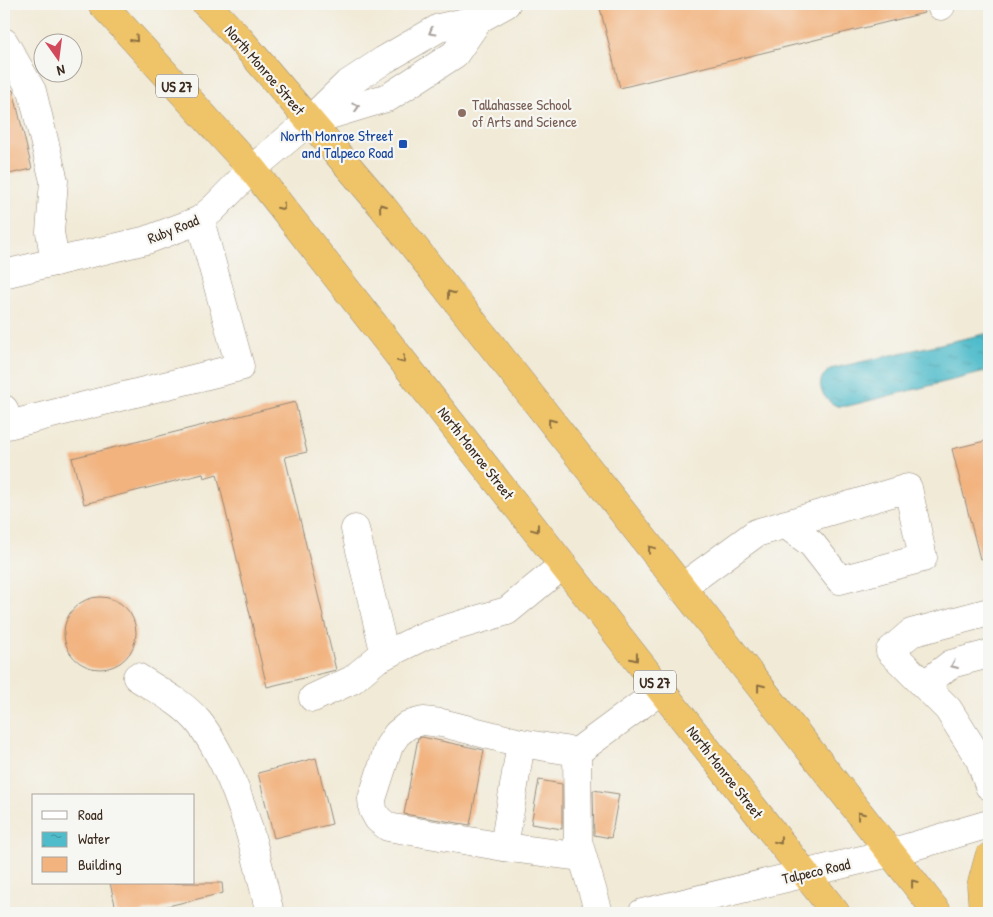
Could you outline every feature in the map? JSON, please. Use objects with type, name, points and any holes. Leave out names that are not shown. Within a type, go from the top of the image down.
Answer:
[{"type":"highway","name":"North Monroe Street","points":[[102,4],[252,169],[836,913]]},
{"type":"highway","name":"North Monroe Street","points":[[206,4],[238,37],[382,206],[938,913]]},
{"type":"highway","points":[[982,913],[981,886],[989,857]]},
{"type":"street","name":"Ruby Road","points":[[4,274],[147,240],[200,220],[252,169],[309,121],[346,84],[439,28],[479,19],[506,4]]},
{"type":"street","points":[[4,42],[32,91],[54,181],[50,232],[55,262]]},
{"type":"street","points":[[4,409],[8,425],[240,367],[200,220]]},
{"type":"street","points":[[681,588],[756,533],[785,524],[908,488],[923,558],[840,580],[812,544],[785,524]]},
{"type":"street","points":[[355,529],[386,654]]},
{"type":"street","points":[[313,698],[352,680],[377,659],[426,634],[507,611],[563,565]]},
{"type":"street","points":[[989,612],[911,633],[890,650],[948,709],[980,760],[989,786]]},
{"type":"street","points":[[924,685],[951,664],[989,654]]},
{"type":"street","points":[[137,678],[174,700],[196,719],[216,747],[236,787],[247,820],[270,913]]},
{"type":"street","points":[[582,857],[504,847],[388,827],[378,818],[373,810],[372,799],[389,746],[397,734],[408,725],[423,721],[442,723],[520,743],[577,752],[661,690]]},
{"type":"street","points":[[504,847],[520,743]]},
{"type":"street","points":[[577,752],[578,841],[599,913]]},
{"type":"street","name":"Talpeco Road","points":[[642,913],[890,853],[989,824]]},
{"type":"water","points":[[989,333],[989,371],[848,406],[838,406],[832,403],[826,398],[822,390],[822,378],[830,369]]},
{"type":"building","points":[[599,4],[923,4],[924,13],[620,88]]},
{"type":"building","points":[[13,90],[32,169],[4,175],[4,91]]},
{"type":"building","points":[[295,402],[307,452],[285,457],[336,670],[267,687],[217,474],[204,478],[203,474],[84,504],[72,458]]},
{"type":"building","points":[[989,440],[989,558],[980,559],[952,449]]},
{"type":"building","points":[[100,597],[114,600],[126,607],[133,619],[136,633],[133,647],[126,659],[114,666],[100,669],[86,666],[74,659],[67,647],[64,633],[67,619],[74,607],[86,600]]},
{"type":"building","points":[[422,737],[484,750],[470,825],[404,814],[418,738]]},
{"type":"building","points":[[316,758],[332,824],[274,838],[258,773]]},
{"type":"building","points":[[539,780],[562,784],[562,829],[531,824]]},
{"type":"building","points":[[593,790],[619,794],[611,838],[594,835]]},
{"type":"building","points":[[222,883],[223,893],[138,913],[117,913],[110,884]]},
{"type":"place","name":"Tallahassee School of Arts and Science","points":[[462,113]]},
{"type":"place","name":"North Monroe Street and Talpeco Road","points":[[403,144]]}]
